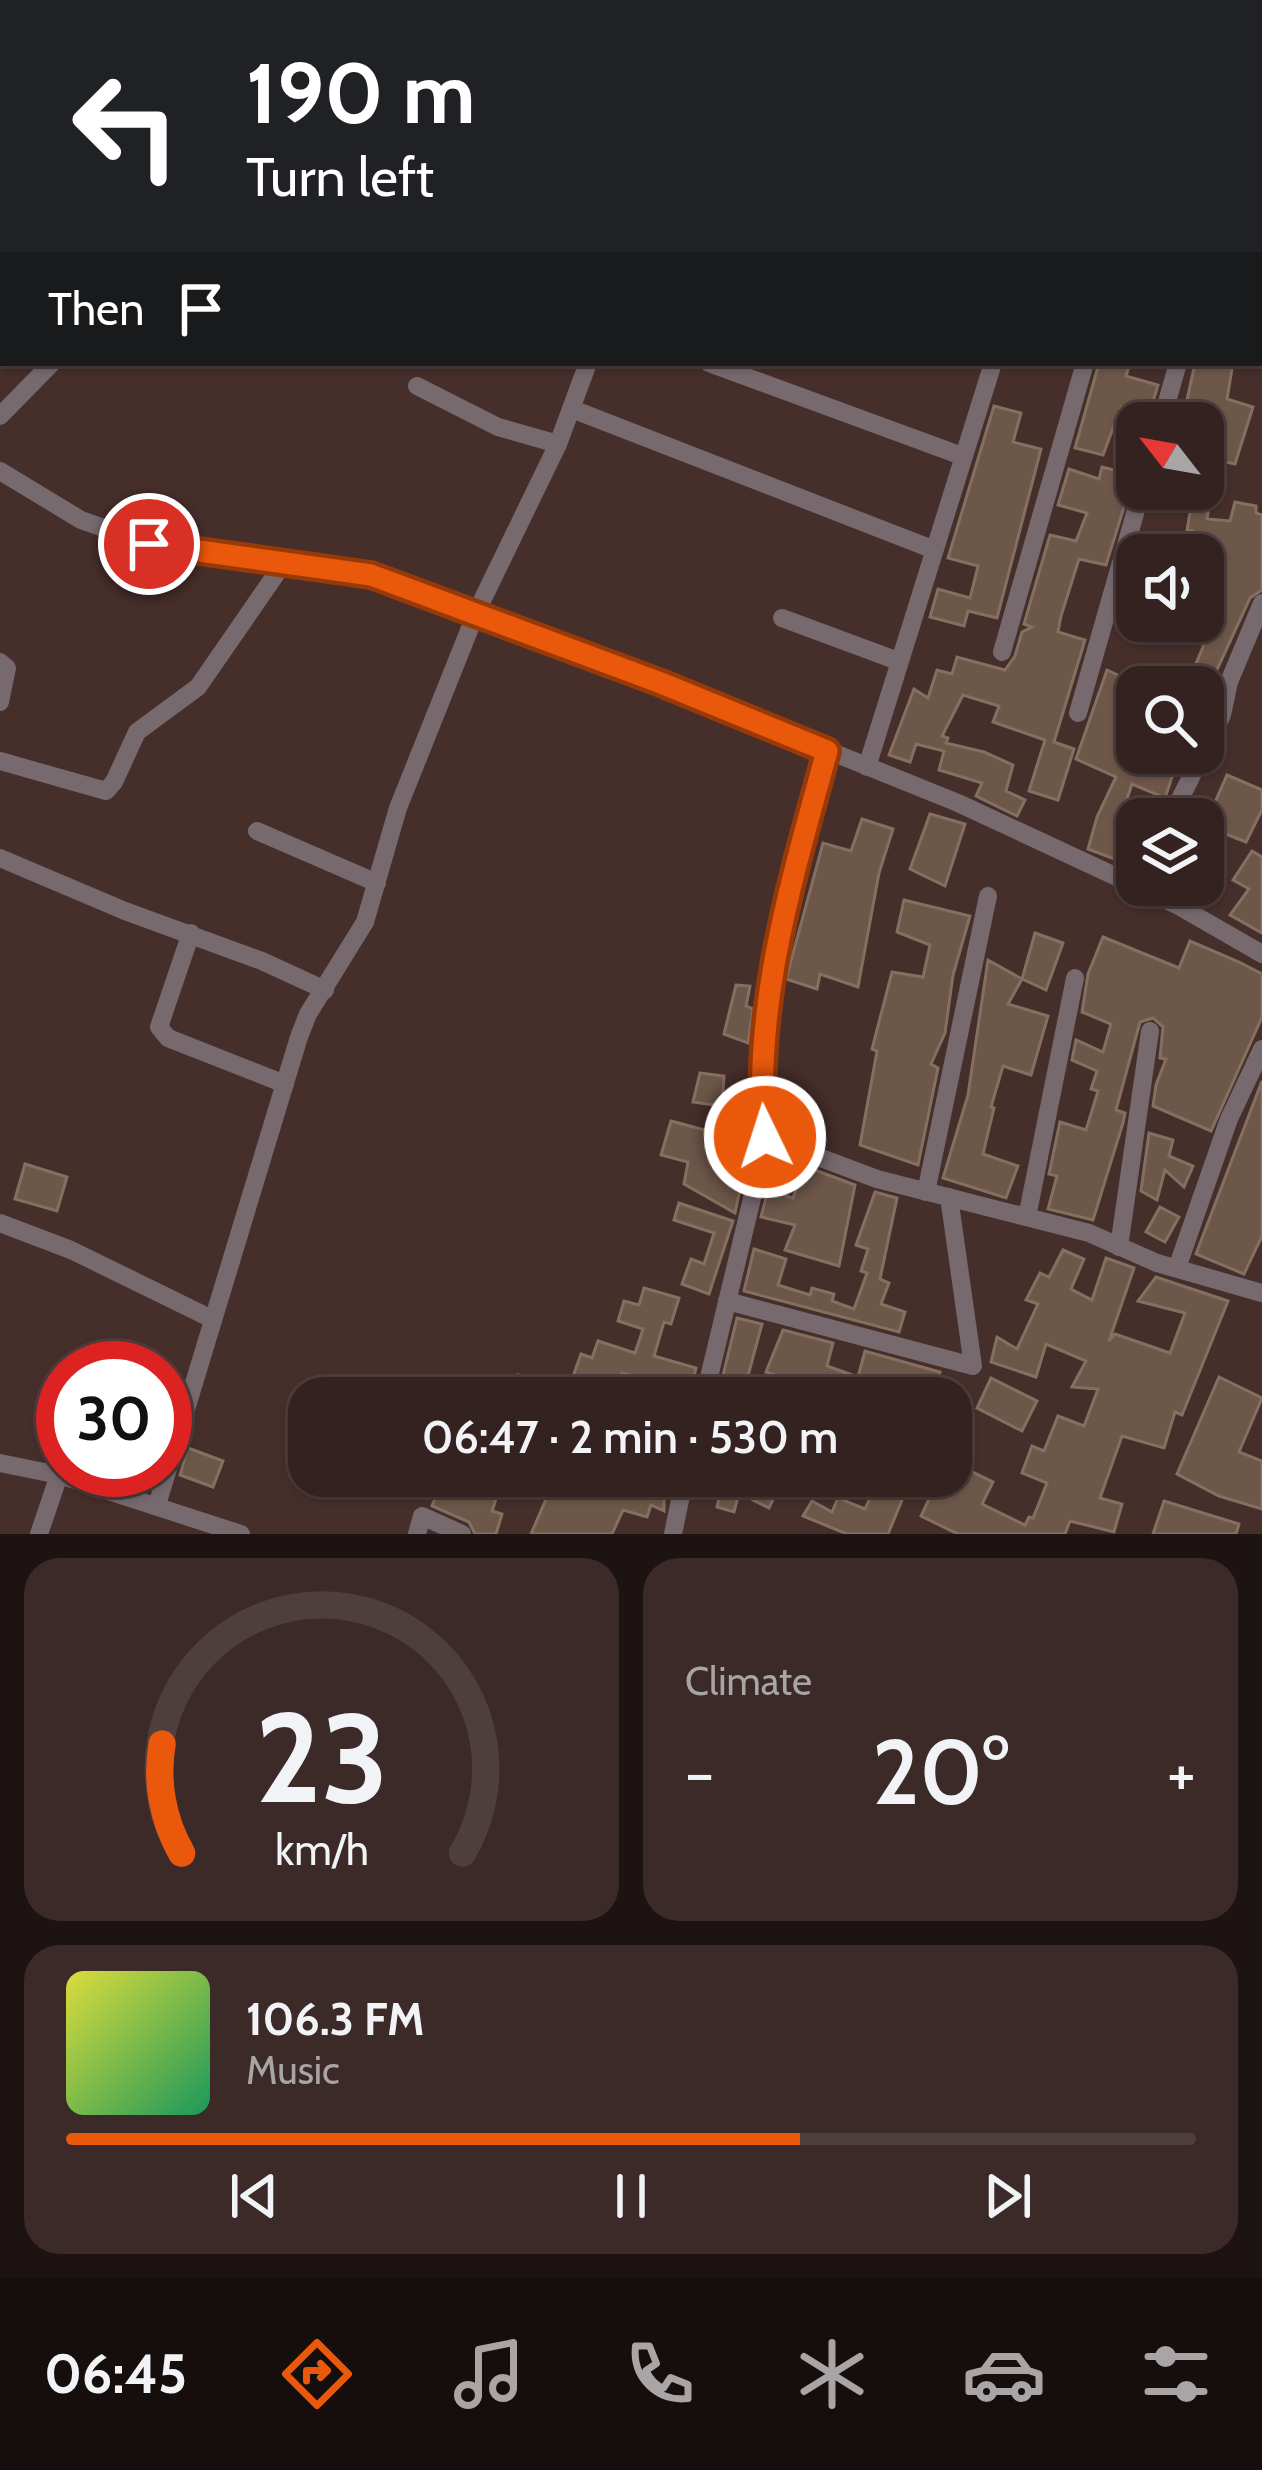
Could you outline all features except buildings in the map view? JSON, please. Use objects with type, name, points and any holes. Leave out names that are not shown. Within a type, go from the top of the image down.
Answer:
[{"type":"street","points":[[0,416],[49,366]]},
{"type":"street","points":[[157,1505],[308,1014],[365,922],[398,808],[476,613],[558,444],[587,366]]},
{"type":"street","points":[[717,366],[962,456]]},
{"type":"street","points":[[867,767],[985,366]]},
{"type":"street","points":[[1001,652],[1084,366]]},
{"type":"street","points":[[1167,402],[1177,366]]},
{"type":"street","points":[[417,386],[498,427],[558,444]]},
{"type":"street","points":[[572,409],[932,549]]},
{"type":"street","points":[[0,471],[81,520],[149,544],[371,575],[827,751],[1116,870]]},
{"type":"street","points":[[1078,713],[1136,510]]},
{"type":"street","points":[[0,760],[106,791],[137,732],[198,687],[283,564]]},
{"type":"street","points":[[1180,798],[1222,715],[1229,682],[1262,603]]},
{"type":"street","points":[[782,618],[898,661]]},
{"type":"street","points":[[0,662],[8,676],[0,701]]},
{"type":"street","points":[[709,1377],[765,1137],[761,1053],[792,878],[827,751]]},
{"type":"street","points":[[257,831],[377,884]]},
{"type":"street","points":[[0,858],[326,990]]},
{"type":"street","points":[[926,1192],[988,896]]},
{"type":"street","points":[[1179,906],[1262,954]]},
{"type":"street","points":[[191,933],[159,1027],[168,1038],[285,1084]]},
{"type":"street","points":[[1027,1216],[1075,978]]},
{"type":"street","points":[[1119,1247],[1150,1031]]},
{"type":"street","points":[[1178,1268],[1229,1119],[1262,1048]]},
{"type":"street","points":[[765,1137],[877,1179],[1089,1233],[1178,1268],[1260,1286]]},
{"type":"street","points":[[727,1301],[973,1366],[949,1197]]},
{"type":"street","points":[[0,1223],[71,1250],[212,1318]]},
{"type":"street","points":[[0,1462],[36,1470]]},
{"type":"street","points":[[39,1534],[52,1497]]},
{"type":"street","points":[[131,1497],[200,1527],[241,1534]]},
{"type":"street","points":[[673,1534],[681,1497]]},
{"type":"street","points":[[417,1534],[422,1516],[462,1534]]},
{"type":"route","points":[[149,544],[371,575],[661,683],[827,751],[792,878],[761,1053],[765,1137]]}]
